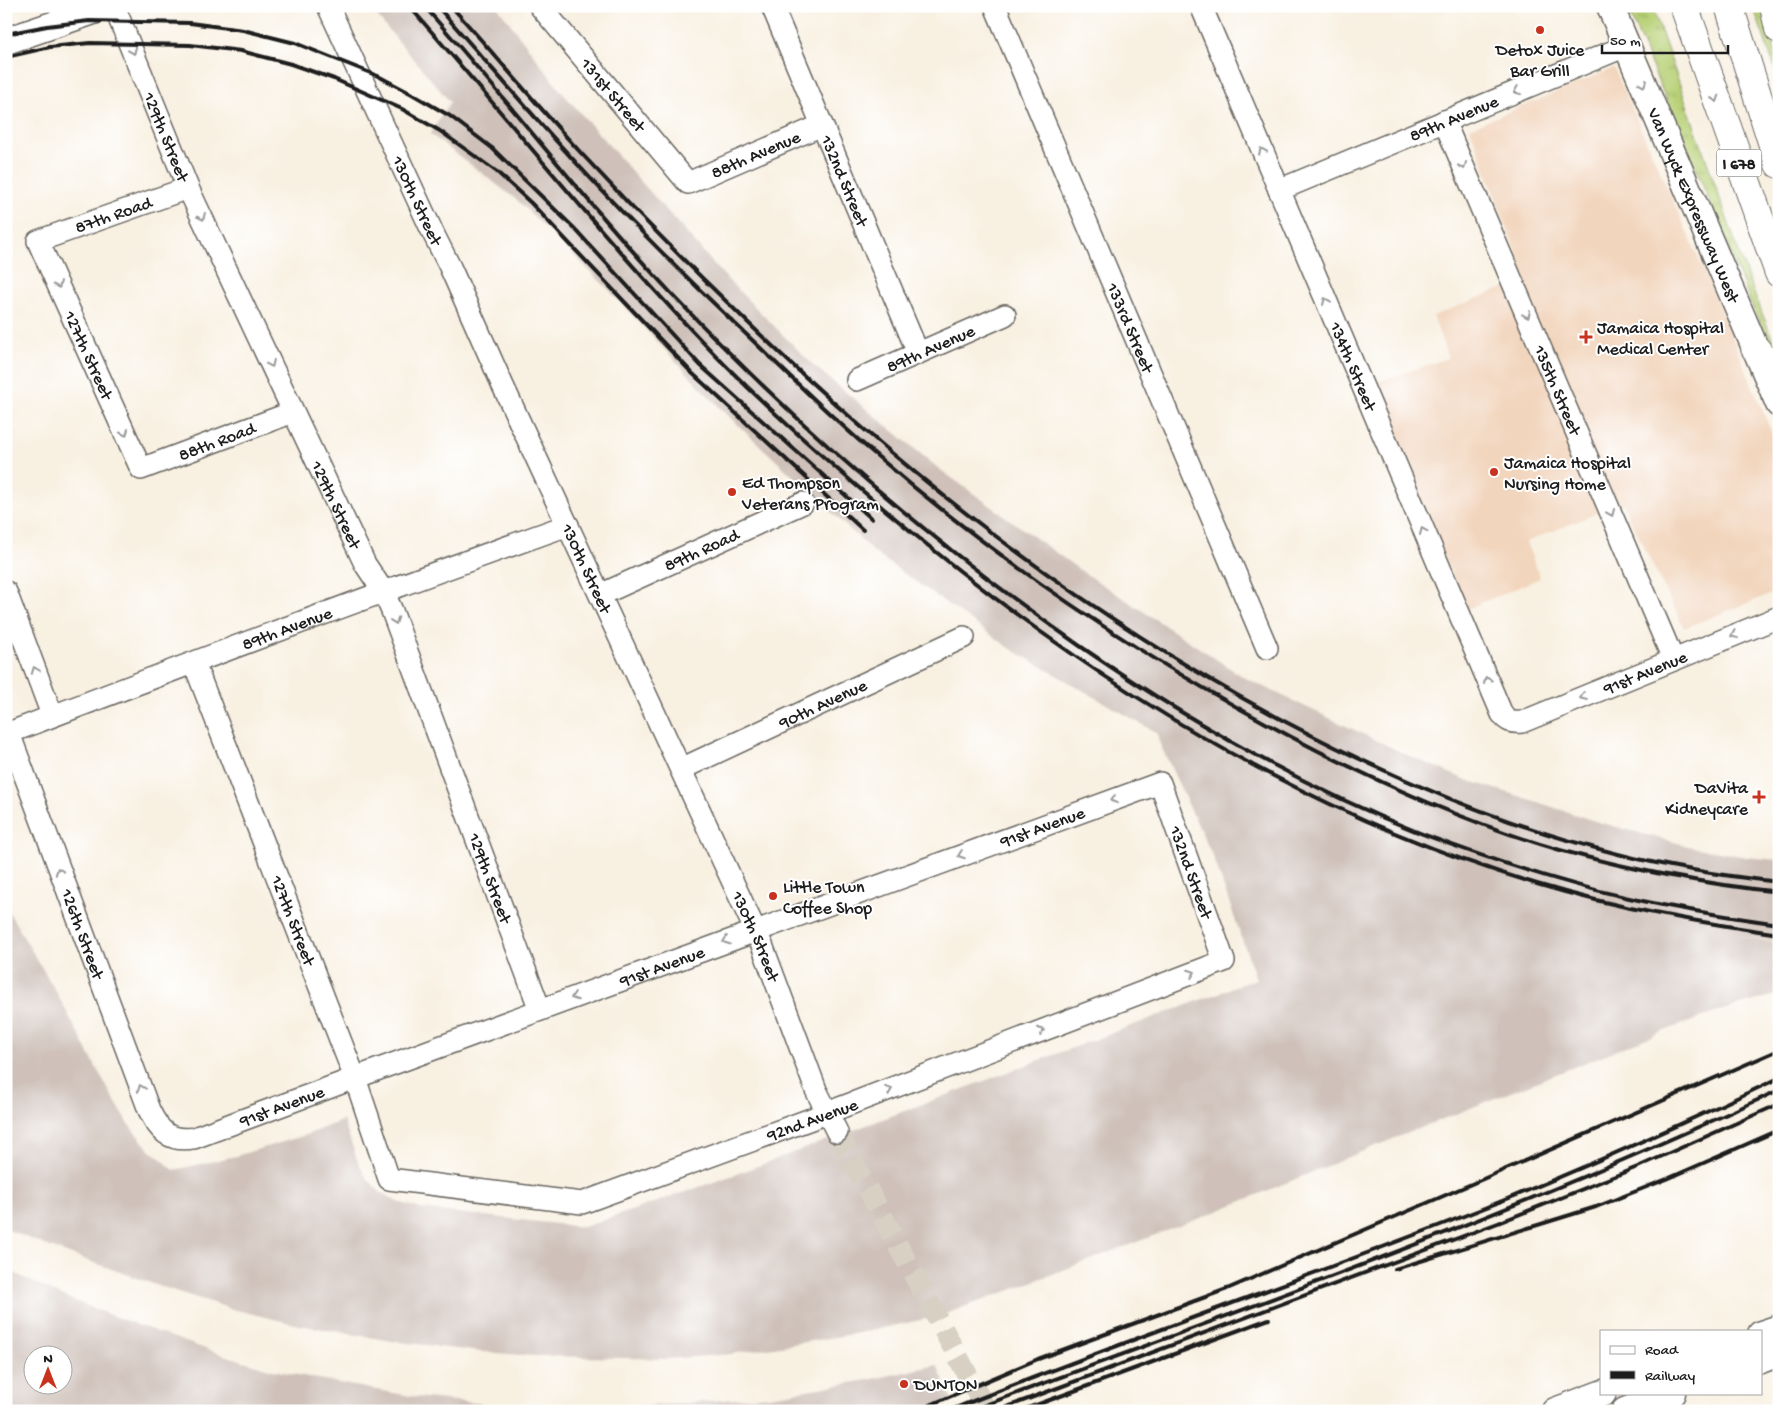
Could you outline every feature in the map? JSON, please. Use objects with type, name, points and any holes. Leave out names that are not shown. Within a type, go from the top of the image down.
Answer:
[{"type":"highway","name":"I 678","points":[[1684,6],[1779,273]]},
{"type":"highway","name":"I 678","points":[[1729,6],[1779,164]]},
{"type":"highway","points":[[1774,6],[1779,29]]},
{"type":"highway","points":[[1755,348],[1779,377]]},
{"type":"main road","points":[[6,41],[108,6]]},
{"type":"main road","name":"Van Wyck Expressway West","points":[[1610,6],[1779,404]]},
{"type":"main road","points":[[1762,1334],[1779,1328]]},
{"type":"main road","points":[[1762,1360],[1779,1353]]},
{"type":"main road","points":[[1555,1411],[1600,1394]]},
{"type":"main road","points":[[1625,1411],[1658,1399]]},
{"type":"street","name":"129th Street","points":[[114,6],[188,188],[366,564],[383,591],[392,611],[540,1010]]},
{"type":"street","name":"130th Street","points":[[328,6],[762,945],[816,1090],[837,1132]]},
{"type":"street","name":"131st Street","points":[[540,6],[688,183]]},
{"type":"street","name":"132nd Street","points":[[772,6],[918,353]]},
{"type":"street","name":"133rd Street","points":[[995,6],[1267,648]]},
{"type":"street","name":"134th Street","points":[[1201,6],[1502,714],[1510,722]]},
{"type":"street","name":"89th Avenue","points":[[1279,190],[1626,46]]},
{"type":"street","name":"135th Street","points":[[1444,121],[1673,659]]},
{"type":"street","name":"88th Avenue","points":[[688,183],[822,125]]},
{"type":"street","name":"87th Road","points":[[38,241],[188,188]]},
{"type":"street","name":"127th Street","points":[[38,241],[141,469]]},
{"type":"street","name":"89th Avenue","points":[[857,380],[1005,315]]},
{"type":"street","name":"88th Road","points":[[141,469],[294,412]]},
{"type":"street","name":"89th Road","points":[[600,595],[803,503]]},
{"type":"street","name":"89th Avenue","points":[[8,734],[52,715],[383,591],[568,525]]},
{"type":"street","points":[[6,592],[52,715]]},
{"type":"street","name":"91st Avenue","points":[[1510,722],[1522,722],[1779,617]]},
{"type":"street","name":"90th Avenue","points":[[681,769],[964,636]]},
{"type":"street","name":"127th Street","points":[[194,663],[354,1078],[389,1179]]},
{"type":"street","name":"126th Street","points":[[8,734],[150,1110],[163,1132]]},
{"type":"street","name":"132nd Street","points":[[1160,783],[1224,961]]},
{"type":"street","name":"91st Avenue","points":[[163,1132],[176,1138],[194,1138],[754,930],[1160,783]]},
{"type":"street","name":"92nd Avenue","points":[[389,1179],[582,1203],[827,1113],[1224,961]]},
{"type":"shaded area","points":[[371,6],[497,6],[560,90],[728,280],[814,366],[938,468],[1077,568],[1245,678],[1403,753],[1466,780],[1598,822],[1692,847],[1746,857],[1779,860],[1779,942],[1721,933],[1779,943],[1779,994],[1726,1009],[1667,1030],[1208,1215],[940,1316],[854,1334],[731,1354],[668,1359],[535,1356],[472,1351],[392,1341],[299,1325],[232,1309],[156,1285],[6,1229],[6,907],[59,997],[129,1125],[148,1148],[174,1170],[236,1156],[306,1135],[343,1120],[358,1162],[367,1178],[380,1192],[398,1202],[421,1209],[584,1227],[734,1175],[1256,979],[1214,859],[1159,742],[1157,733],[1011,649],[875,553],[721,409],[604,285],[517,200],[430,134],[450,102],[376,15]]},
{"type":"shaded area","name":"Jamaica Hospital Medical Center","points":[[1614,68],[1711,286],[1779,450],[1779,591],[1684,628],[1622,503],[1526,542],[1540,578],[1467,609],[1368,385],[1448,358],[1433,316],[1526,279],[1470,128]]},
{"type":"shaded area","points":[[6,1269],[58,1294],[110,1315],[217,1353],[273,1370],[416,1397],[566,1409],[649,1406],[770,1396],[868,1380],[937,1365],[952,1401],[925,1411],[6,1411]]},
{"type":"green space","points":[[1626,6],[1652,6],[1748,278],[1779,355],[1779,364],[1752,306],[1697,171]]},
{"type":"green space","points":[[1753,6],[1764,6],[1779,68],[1779,80]]},
{"type":"tunnel","points":[[837,1132],[987,1411]]},
{"type":"railway","points":[[409,6],[643,278],[745,385],[852,482],[968,577],[1042,633],[1119,686],[1198,734],[1279,779],[1363,819],[1449,854],[1567,893],[1687,919],[1779,934]]},
{"type":"railway","points":[[424,6],[640,259],[719,343],[767,390],[919,524],[1025,607],[1080,646],[1161,700],[1245,749],[1331,794],[1420,833],[1523,869],[1602,892],[1722,916],[1779,924]]},
{"type":"railway","points":[[437,6],[621,211],[706,296],[828,412],[922,494],[969,531],[1017,567],[1116,635],[1271,726],[1376,780],[1448,811],[1522,838],[1614,864],[1669,876],[1779,892]]},
{"type":"railway","points":[[451,6],[617,192],[793,366],[924,480],[1062,584],[1134,632],[1208,678],[1284,721],[1364,761],[1447,798],[1531,829],[1638,859],[1698,871],[1779,882]]},
{"type":"railway","points":[[6,34],[47,26],[89,21],[190,23],[243,30],[295,43],[378,76],[412,94],[450,116],[492,148],[575,229],[700,365],[872,519]]},
{"type":"railway","points":[[6,57],[50,47],[90,43],[190,45],[241,51],[291,64],[334,79],[402,109],[440,131],[497,172],[531,203],[692,373],[863,530]]},
{"type":"railway","points":[[916,1411],[1038,1359],[1227,1289],[1779,1050]]},
{"type":"railway","points":[[948,1411],[1512,1197],[1579,1169],[1779,1078]]},
{"type":"railway","points":[[969,1411],[1275,1298],[1479,1219],[1580,1178],[1779,1090]]},
{"type":"railway","points":[[996,1411],[1498,1223],[1640,1166],[1779,1104]]},
{"type":"railway","points":[[1395,1269],[1596,1207],[1667,1179],[1779,1130]]},
{"type":"railway","points":[[1020,1411],[1269,1319]]},
{"type":"place","name":"Detox Juice Bar Grill","points":[[1540,30]]},
{"type":"place","name":"Jamaica Hospital Medical Center","points":[[1586,337]]},
{"type":"place","name":"Jamaica Hospital Nursing Home","points":[[1494,472]]},
{"type":"place","name":"Ed Thompson Veterans Program","points":[[732,492]]},
{"type":"place","name":"DaVita Kidneycare","points":[[1759,797]]},
{"type":"place","name":"Little Town Coffee Shop","points":[[773,896]]},
{"type":"place","name":"DUNTON","points":[[904,1384]]}]
